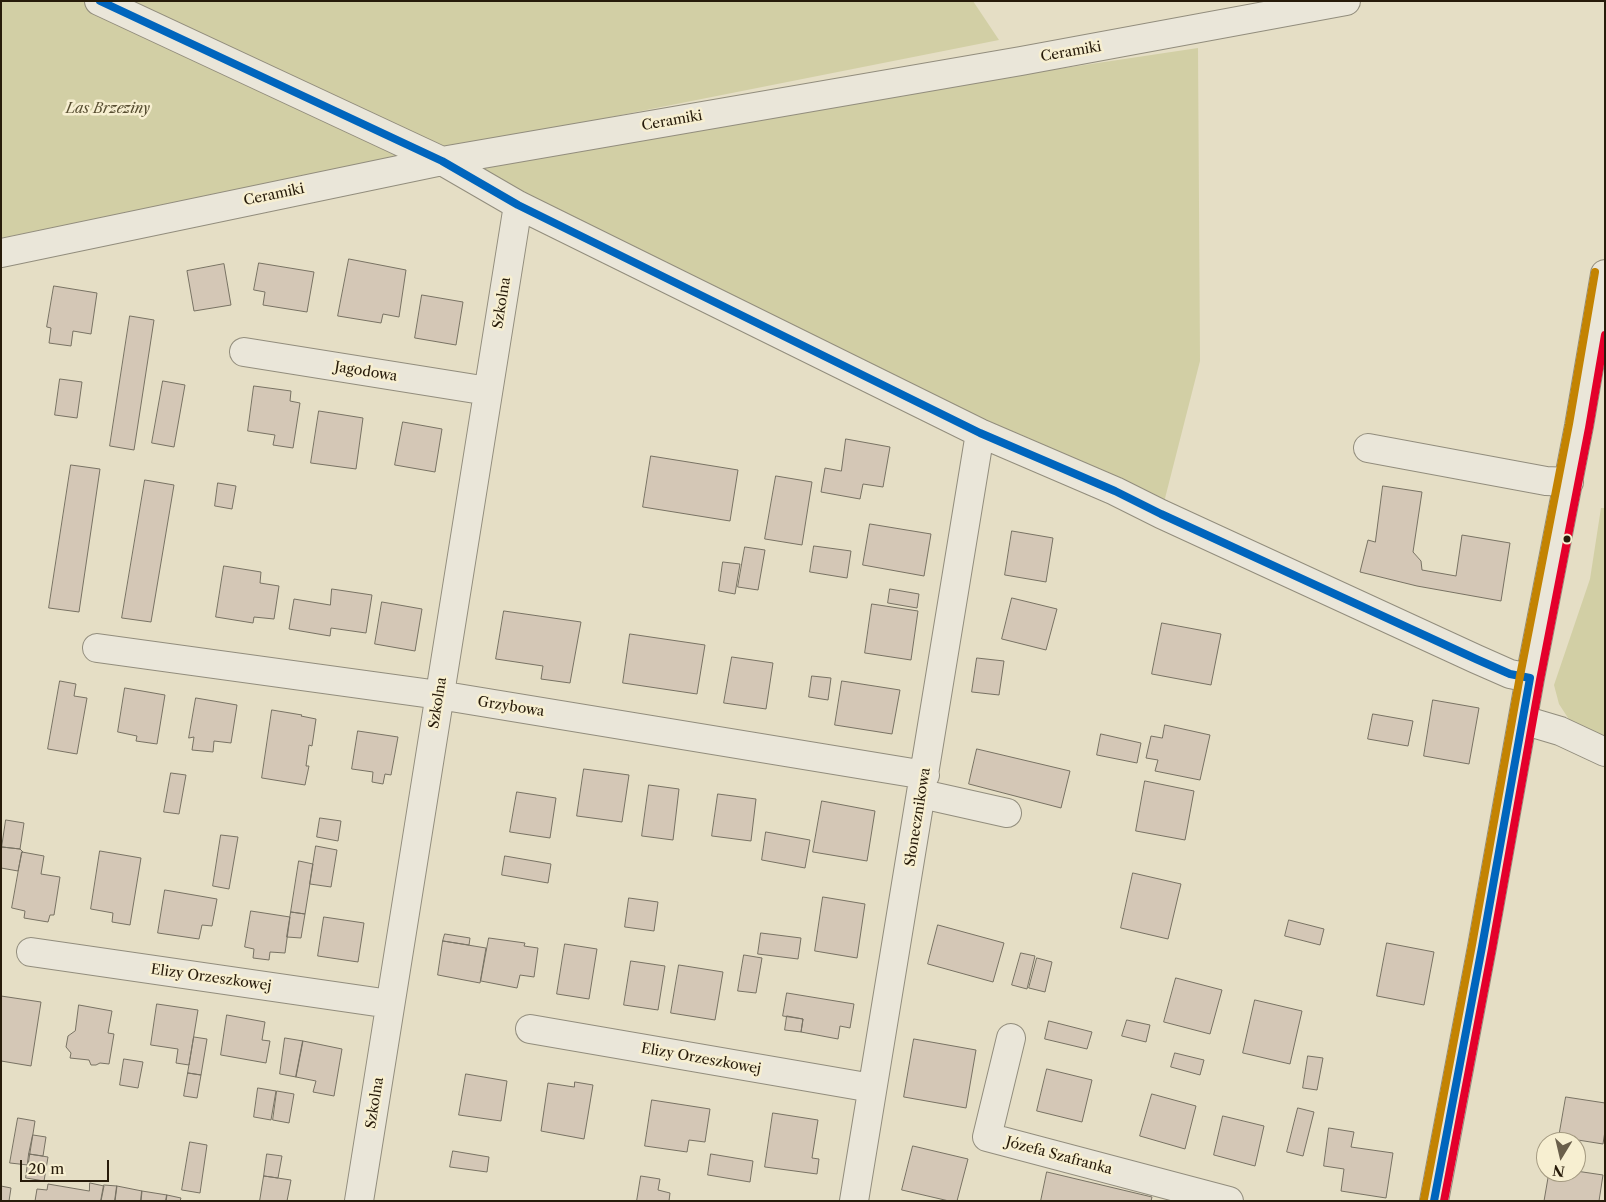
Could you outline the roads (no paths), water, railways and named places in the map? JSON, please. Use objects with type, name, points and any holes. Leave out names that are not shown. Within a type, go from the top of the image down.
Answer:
[{"type":"street","points":[[100,1],[442,161],[518,205],[980,433],[1115,491],[1485,663],[1510,674],[1530,678]]},
{"type":"street","name":"Ceramiki","points":[[1,252],[442,161],[1021,61],[1346,1]]},
{"type":"street","name":"Szkolna","points":[[359,1201],[518,205]]},
{"type":"street","points":[[1434,1201],[1605,274]]},
{"type":"street","name":"Jagodowa","points":[[244,352],[488,391]]},
{"type":"street","name":"Słonecznikowa","points":[[854,1201],[980,433]]},
{"type":"street","points":[[1368,448],[1546,481],[1568,482]]},
{"type":"street","name":"Grzybowa","points":[[96,648],[440,695],[923,784],[1007,813]]},
{"type":"street","points":[[1523,720],[1560,731],[1605,752]]},
{"type":"street","name":"Elizy Orzeszkowej","points":[[31,952],[390,1004]]},
{"type":"street","name":"Elizy Orzeszkowej","points":[[530,1029],[872,1088]]},
{"type":"street","name":"Józefa Szafranka","points":[[1011,1038],[987,1137],[1229,1201]]},
{"type":"park label","name":"Las Brzeziny","points":[[108,109]]}]
